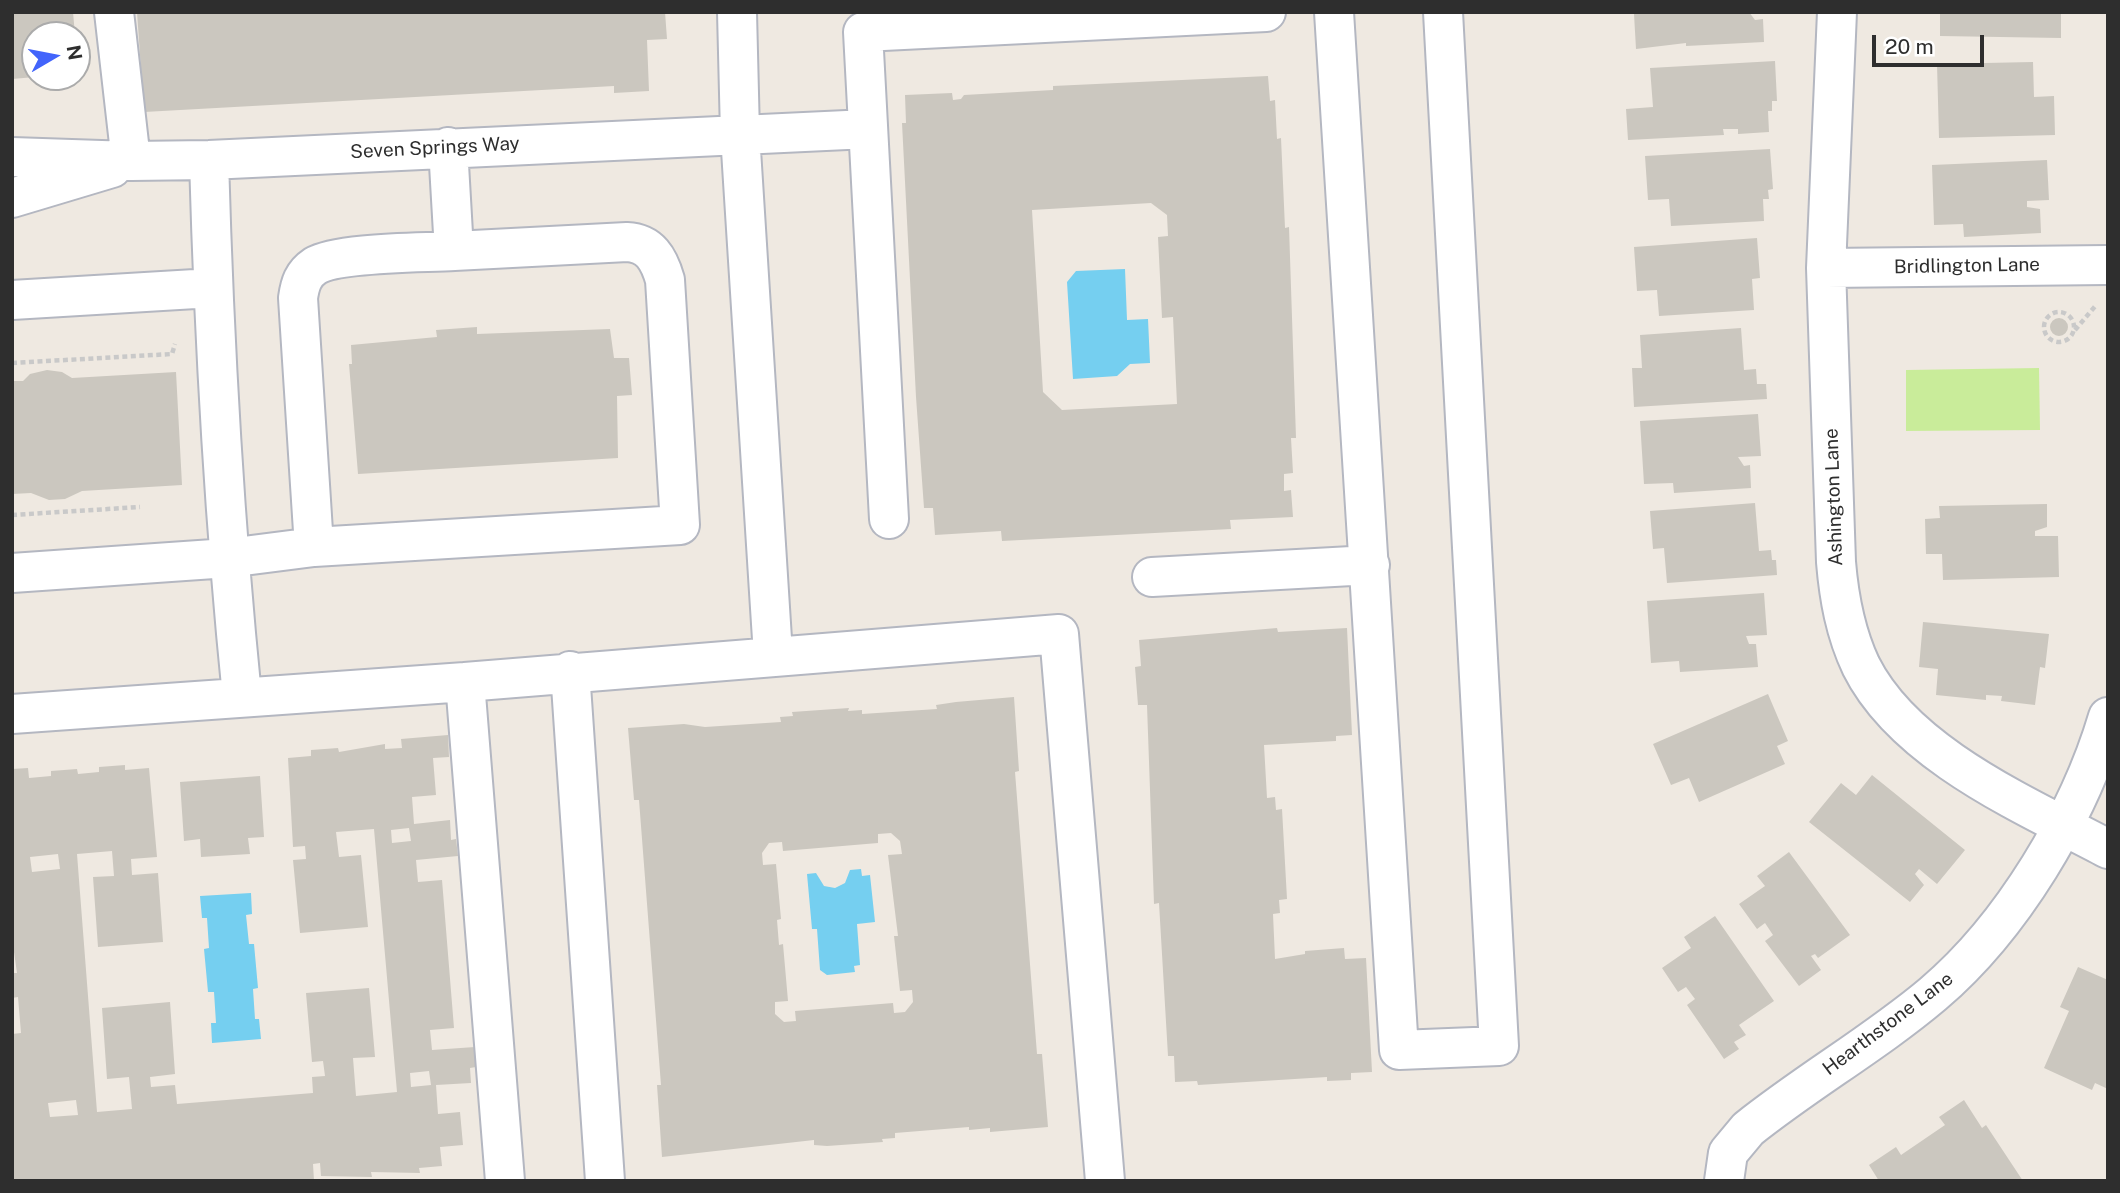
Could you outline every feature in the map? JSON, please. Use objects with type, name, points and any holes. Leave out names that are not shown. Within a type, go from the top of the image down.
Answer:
[{"type":"street","points":[[114,12],[131,162]]},
{"type":"street","points":[[737,12],[740,134],[774,654]]},
{"type":"street","points":[[889,519],[863,32],[1266,12]]},
{"type":"street","points":[[1334,12],[1399,1050],[1499,1046],[1443,12]]},
{"type":"street","name":"Ashington Lane","points":[[1837,12],[1826,268],[1837,572],[1844,618],[1862,667],[1901,719],[1929,746],[1961,768],[2108,849]]},
{"type":"street","name":"Seven Springs Way","points":[[12,157],[131,162],[209,160],[868,129]]},
{"type":"street","points":[[447,147],[454,251]]},
{"type":"street","points":[[209,160],[204,288],[242,696]]},
{"type":"street","name":"Seven Springs Way","points":[[12,198],[131,162]]},
{"type":"street","points":[[12,573],[228,558],[314,547],[680,525],[665,280],[662,267],[649,248],[627,242],[330,259],[305,275],[298,298],[314,547]]},
{"type":"street","name":"Bridlington Lane","points":[[1826,268],[2105,282]]},
{"type":"street","points":[[12,300],[204,288]]},
{"type":"street","points":[[1152,577],[1370,565]]},
{"type":"street","points":[[12,714],[465,682],[774,654],[1059,634],[1105,1181]]},
{"type":"street","points":[[570,671],[605,1181]]},
{"type":"street","points":[[465,682],[505,1181]]},
{"type":"street","name":"Hearthstone Lane","points":[[1724,1172],[1727,1153],[1748,1129],[1934,993],[1979,950],[2009,911],[2062,825],[2087,774],[2108,717]]},
{"type":"path","points":[[2074,330],[2071,317],[2064,313],[2053,313],[2045,322],[2045,334],[2053,341],[2067,340],[2074,330],[2105,282]]},
{"type":"path","points":[[12,363],[172,354],[204,288]]},
{"type":"path","points":[[12,515],[140,508]]},
{"type":"green space","points":[[2039,368],[2040,430],[1906,431],[1906,370]]},
{"type":"water","points":[[1125,269],[1127,320],[1148,319],[1150,363],[1130,364],[1117,376],[1073,379],[1067,282],[1076,271]]},
{"type":"water","points":[[861,869],[862,876],[870,875],[875,922],[857,924],[860,965],[854,966],[855,972],[827,975],[820,970],[817,929],[812,929],[807,874],[816,873],[824,886],[835,888],[845,883],[850,870]]},
{"type":"water","points":[[251,893],[252,914],[246,915],[249,944],[254,944],[258,988],[253,989],[255,1019],[259,1019],[261,1039],[212,1043],[211,1023],[216,1023],[214,992],[208,992],[204,949],[209,948],[207,918],[202,918],[200,896]]},
{"type":"building","points":[[12,12],[73,12],[74,21],[21,21],[21,78],[12,79]]},
{"type":"building","points":[[137,12],[665,12],[667,39],[647,40],[649,91],[614,93],[614,86],[144,112]]},
{"type":"building","points":[[1749,12],[1755,20],[1763,19],[1764,42],[1686,46],[1686,43],[1636,49],[1634,14]]},
{"type":"building","points":[[1940,12],[2061,12],[2061,38],[1940,36]]},
{"type":"building","points":[[1775,61],[1777,101],[1772,101],[1772,111],[1768,111],[1769,132],[1738,134],[1738,129],[1723,129],[1724,135],[1628,140],[1626,109],[1653,107],[1650,68]]},
{"type":"building","points":[[2033,62],[2034,97],[2054,96],[2055,135],[1939,138],[1937,64]]},
{"type":"building","points":[[1268,76],[1270,101],[1275,100],[1277,139],[1281,138],[1285,228],[1289,227],[1296,438],[1291,438],[1293,473],[1284,474],[1284,491],[1291,490],[1293,517],[1230,520],[1231,529],[1002,541],[1001,531],[935,535],[933,508],[924,508],[916,397],[902,123],[906,123],[905,95],[952,93],[953,100],[961,99],[964,95],[1053,90],[1053,86]],"holes":[[[1151,203],[1167,215],[1168,236],[1158,237],[1162,318],[1173,317],[1177,404],[1062,410],[1043,392],[1032,210]]]},
{"type":"building","points":[[1770,149],[1773,189],[1768,190],[1769,199],[1763,199],[1764,221],[1671,226],[1669,199],[1648,200],[1645,156]]},
{"type":"building","points":[[2047,160],[2049,200],[2027,201],[2027,207],[2040,209],[2041,233],[1964,237],[1963,224],[1934,225],[1932,165]]},
{"type":"building","points":[[1757,238],[1760,278],[1752,279],[1754,310],[1659,316],[1657,290],[1637,291],[1634,247]]},
{"type":"building","points":[[2059,318],[2065,321],[2068,327],[2065,333],[2059,336],[2053,333],[2050,327],[2053,321]]},
{"type":"building","points":[[477,327],[477,334],[610,329],[614,358],[629,358],[632,395],[617,396],[618,458],[358,474],[349,364],[352,364],[351,345],[437,337],[436,330]]},
{"type":"building","points":[[1741,328],[1744,370],[1756,369],[1757,384],[1766,384],[1767,399],[1634,407],[1632,368],[1642,368],[1640,335]]},
{"type":"building","points":[[47,370],[62,372],[72,378],[176,372],[182,485],[82,491],[65,499],[49,500],[31,493],[12,494],[12,381],[23,381],[30,374]]},
{"type":"building","points":[[1758,414],[1761,456],[1738,457],[1744,466],[1750,465],[1751,488],[1674,493],[1673,483],[1644,484],[1640,421]]},
{"type":"building","points":[[1755,503],[1759,551],[1771,550],[1772,560],[1776,560],[1777,575],[1667,583],[1664,548],[1653,549],[1650,511]]},
{"type":"building","points":[[2047,504],[2047,527],[2035,531],[2035,536],[2058,536],[2059,577],[1943,580],[1942,554],[1926,554],[1925,519],[1940,518],[1939,506]]},
{"type":"building","points":[[1764,593],[1767,635],[1746,636],[1749,644],[1756,644],[1758,667],[1680,672],[1679,661],[1651,663],[1647,601]]},
{"type":"building","points":[[1923,622],[2049,634],[2045,668],[2040,667],[2035,705],[2001,701],[2002,696],[1986,695],[1986,700],[1936,695],[1938,669],[1919,667]]},
{"type":"building","points":[[1277,628],[1278,632],[1347,628],[1352,735],[1336,736],[1336,741],[1264,745],[1267,798],[1275,797],[1276,810],[1282,809],[1287,899],[1279,900],[1280,913],[1273,914],[1275,959],[1305,954],[1305,951],[1344,948],[1345,959],[1366,958],[1372,1072],[1351,1073],[1351,1080],[1327,1081],[1327,1077],[1198,1085],[1197,1081],[1175,1082],[1174,1056],[1168,1056],[1159,903],[1154,904],[1147,705],[1138,705],[1135,667],[1141,666],[1139,640]]},
{"type":"building","points":[[1768,694],[1788,741],[1777,746],[1785,764],[1699,802],[1689,778],[1671,785],[1653,744]]},
{"type":"building","points":[[1014,697],[1019,771],[1015,772],[1037,1054],[1042,1054],[1048,1127],[990,1132],[990,1128],[969,1130],[969,1127],[895,1133],[895,1138],[882,1139],[883,1142],[827,1146],[814,1145],[814,1140],[662,1157],[657,1085],[661,1085],[639,800],[634,800],[628,728],[781,722],[780,717],[793,716],[792,712],[849,708],[848,711],[862,710],[862,714],[937,709],[936,705]],"holes":[[[891,833],[900,841],[902,854],[888,855],[898,936],[894,936],[900,991],[912,990],[913,1002],[905,1012],[894,1013],[893,1003],[795,1011],[796,1021],[784,1022],[775,1014],[775,1002],[788,1001],[783,944],[779,945],[777,920],[781,919],[776,864],[763,865],[762,853],[769,843],[782,842],[783,851],[878,843],[878,834]]]},
{"type":"building","points":[[448,735],[449,757],[433,758],[436,795],[412,797],[414,824],[450,820],[451,840],[456,839],[458,856],[416,860],[418,882],[442,880],[454,1028],[430,1030],[432,1050],[475,1047],[476,1067],[470,1068],[471,1083],[436,1085],[438,1114],[460,1112],[463,1145],[440,1147],[442,1166],[419,1168],[420,1173],[371,1172],[372,1177],[321,1176],[320,1163],[313,1164],[314,1181],[12,1181],[12,1034],[21,1033],[18,997],[12,998],[12,973],[17,973],[12,938],[12,769],[28,768],[29,778],[51,776],[51,771],[77,769],[78,774],[99,772],[99,767],[125,765],[125,770],[149,768],[157,857],[131,859],[132,875],[158,873],[163,942],[98,947],[93,877],[114,876],[112,851],[77,854],[97,1112],[132,1109],[129,1077],[107,1079],[102,1008],[170,1002],[175,1074],[150,1077],[151,1087],[175,1085],[177,1104],[313,1093],[312,1077],[325,1076],[323,1061],[312,1062],[306,993],[369,988],[375,1057],[353,1058],[356,1096],[397,1092],[374,829],[336,832],[339,857],[361,855],[368,927],[300,933],[293,860],[306,859],[305,846],[293,847],[288,758],[311,756],[311,750],[338,748],[339,752],[385,744],[385,749],[402,748],[401,739]],"holes":[[[409,828],[411,841],[392,843],[391,830]],[[58,854],[60,869],[32,872],[30,857]],[[429,1071],[431,1085],[411,1087],[410,1073]],[[76,1100],[78,1115],[50,1117],[48,1103]]]},
{"type":"building","points":[[1872,775],[1965,850],[1937,884],[1919,869],[1915,874],[1924,885],[1910,902],[1809,822],[1841,783],[1856,795]]},
{"type":"building","points":[[260,776],[264,837],[248,838],[250,854],[201,857],[200,839],[184,841],[180,782]]},
{"type":"building","points":[[1789,852],[1850,935],[1818,958],[1815,954],[1811,956],[1821,970],[1799,986],[1765,941],[1773,935],[1765,923],[1757,929],[1739,904],[1765,886],[1757,876]]},
{"type":"building","points":[[1715,916],[1774,1001],[1739,1025],[1746,1035],[1734,1042],[1739,1049],[1724,1059],[1687,1005],[1695,999],[1686,987],[1678,992],[1662,968],[1691,948],[1684,937]]},
{"type":"building","points":[[2078,967],[2108,980],[2108,1089],[2095,1083],[2092,1090],[2044,1068],[2069,1011],[2060,1007]]},
{"type":"building","points":[[1964,1100],[1982,1128],[1986,1125],[2023,1181],[1879,1181],[1869,1165],[1896,1147],[1901,1155],[1945,1125],[1939,1117]]}]
